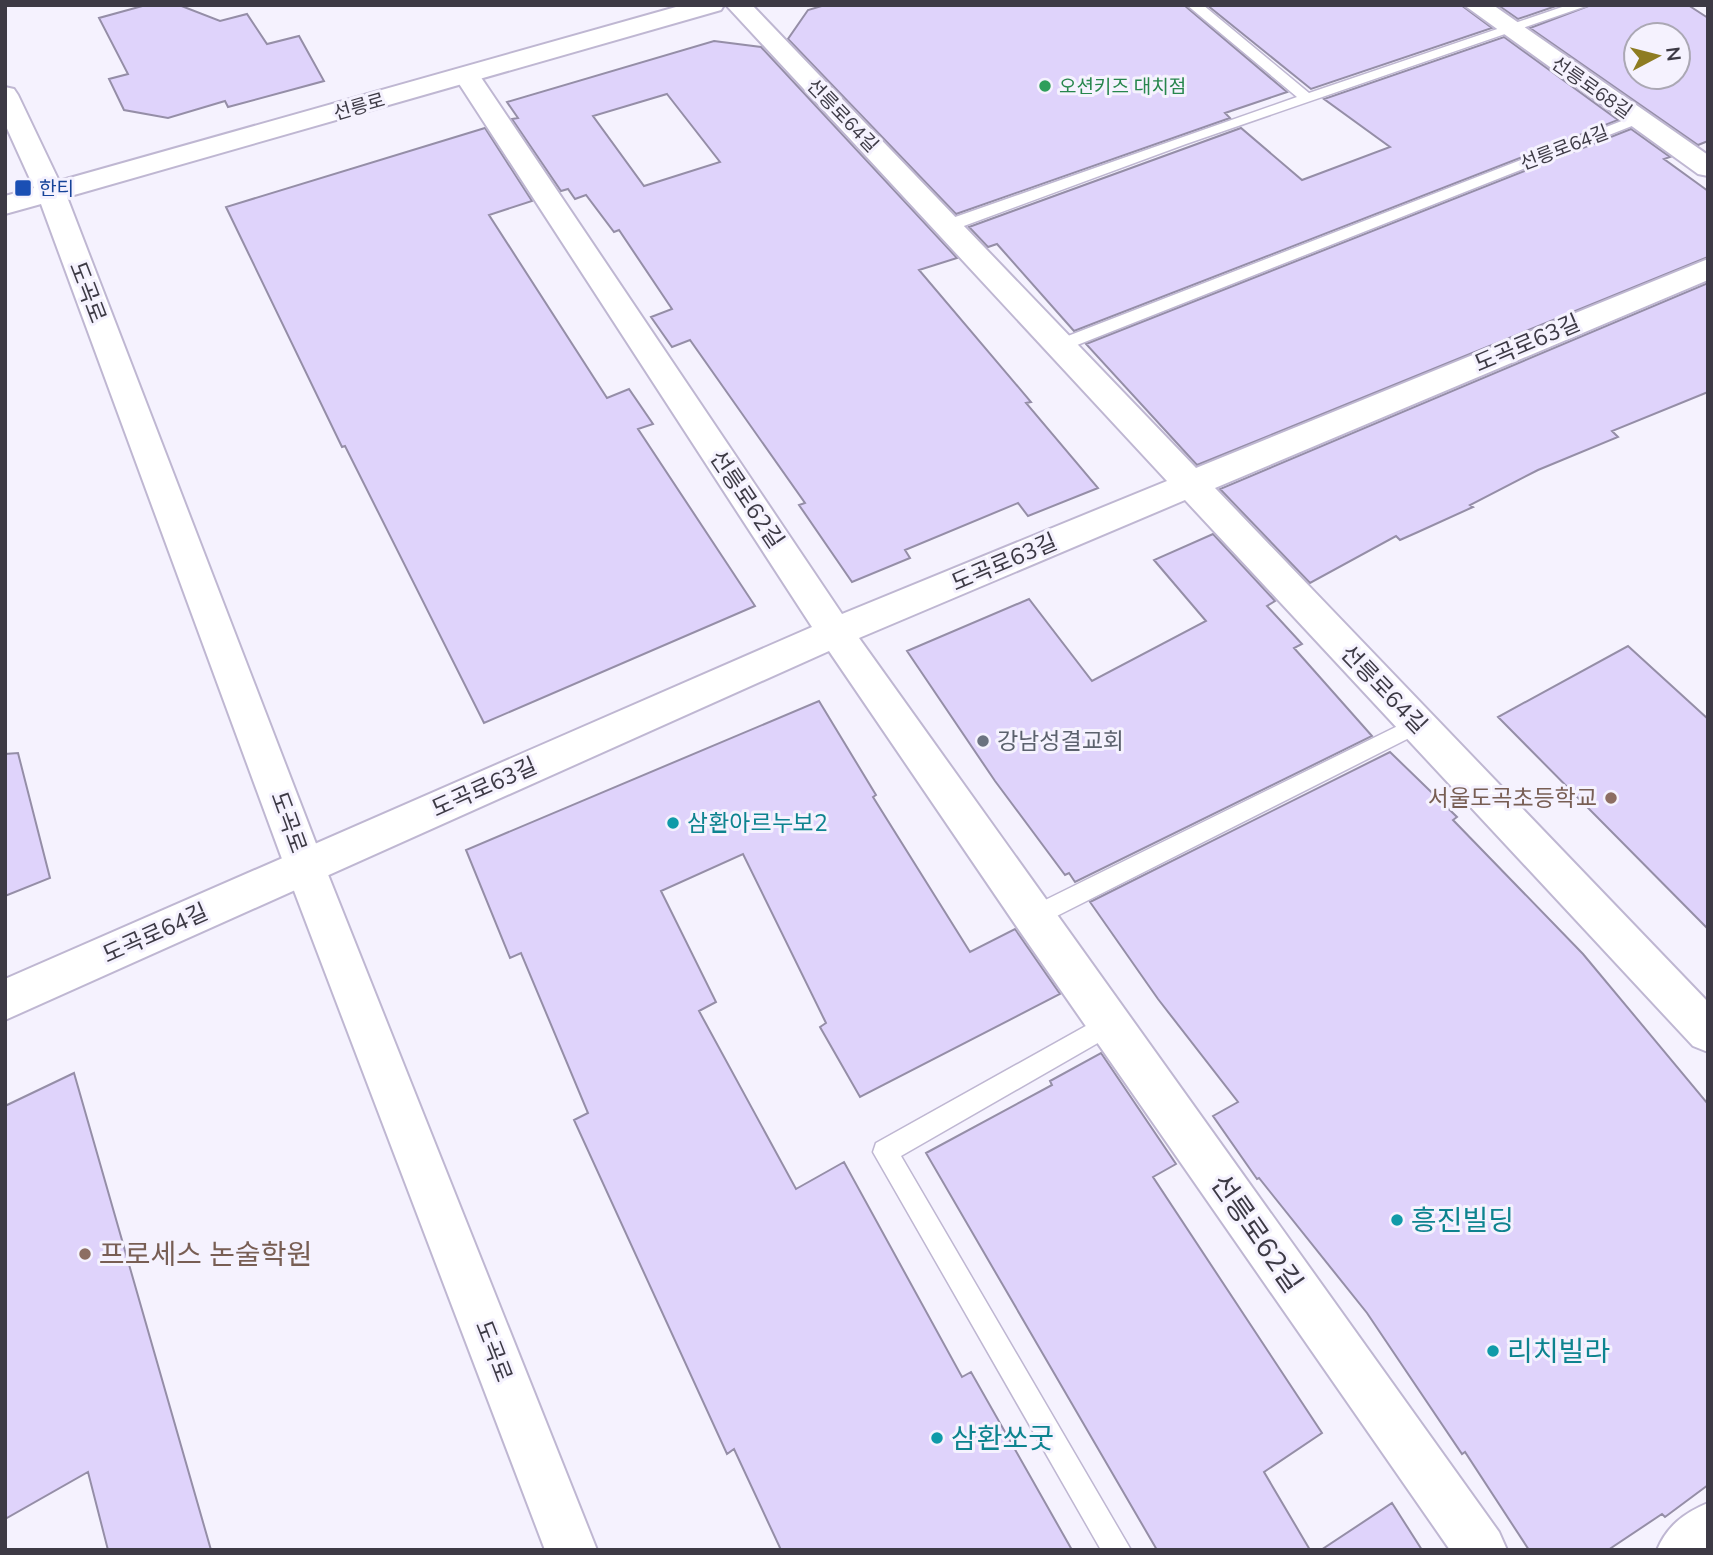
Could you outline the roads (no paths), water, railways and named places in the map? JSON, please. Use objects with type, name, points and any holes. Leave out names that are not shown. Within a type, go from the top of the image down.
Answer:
[{"type":"street","name":"선릉로","points":[[5,205],[712,5]]},
{"type":"street","name":"선릉로64길","points":[[737,5],[1708,1032]]},
{"type":"street","name":"선릉로68길","points":[[1476,5],[1708,168]]},
{"type":"street","name":"선릉로62길","points":[[467,76],[835,632],[1481,1550]]},
{"type":"street","name":"도곡로","points":[[5,95],[51,193],[305,867],[571,1550]]},
{"type":"street","name":"도곡로63길","points":[[305,867],[835,632],[1708,269]]},
{"type":"street","name":"도곡로64길","points":[[5,1000],[305,867]]},
{"type":"street","points":[[1683,1550],[1708,1530]]},
{"type":"lane","points":[[1194,5],[1308,99]]},
{"type":"lane","points":[[947,226],[1582,5]]},
{"type":"lane","name":"선릉로64길","points":[[1061,345],[1637,119]]},
{"type":"lane","points":[[1033,917],[1418,724]]},
{"type":"lane","points":[[1109,1024],[885,1152],[1117,1550]]},
{"type":"place","name":"오션키즈 대치점","points":[[1045,86]]},
{"type":"place","name":"한티","points":[[23,188]]},
{"type":"place","name":"강남성결교회","points":[[983,741]]},
{"type":"place","name":"서울도곡초등학교","points":[[1611,798]]},
{"type":"place","name":"삼환아르누보2","points":[[673,823]]},
{"type":"place","name":"흥진빌딩","points":[[1397,1220]]},
{"type":"place","name":"프로세스 논술학원","points":[[85,1254]]},
{"type":"place","name":"리치빌라","points":[[1493,1351]]},
{"type":"place","name":"삼환쏘굿","points":[[937,1438]]}]
